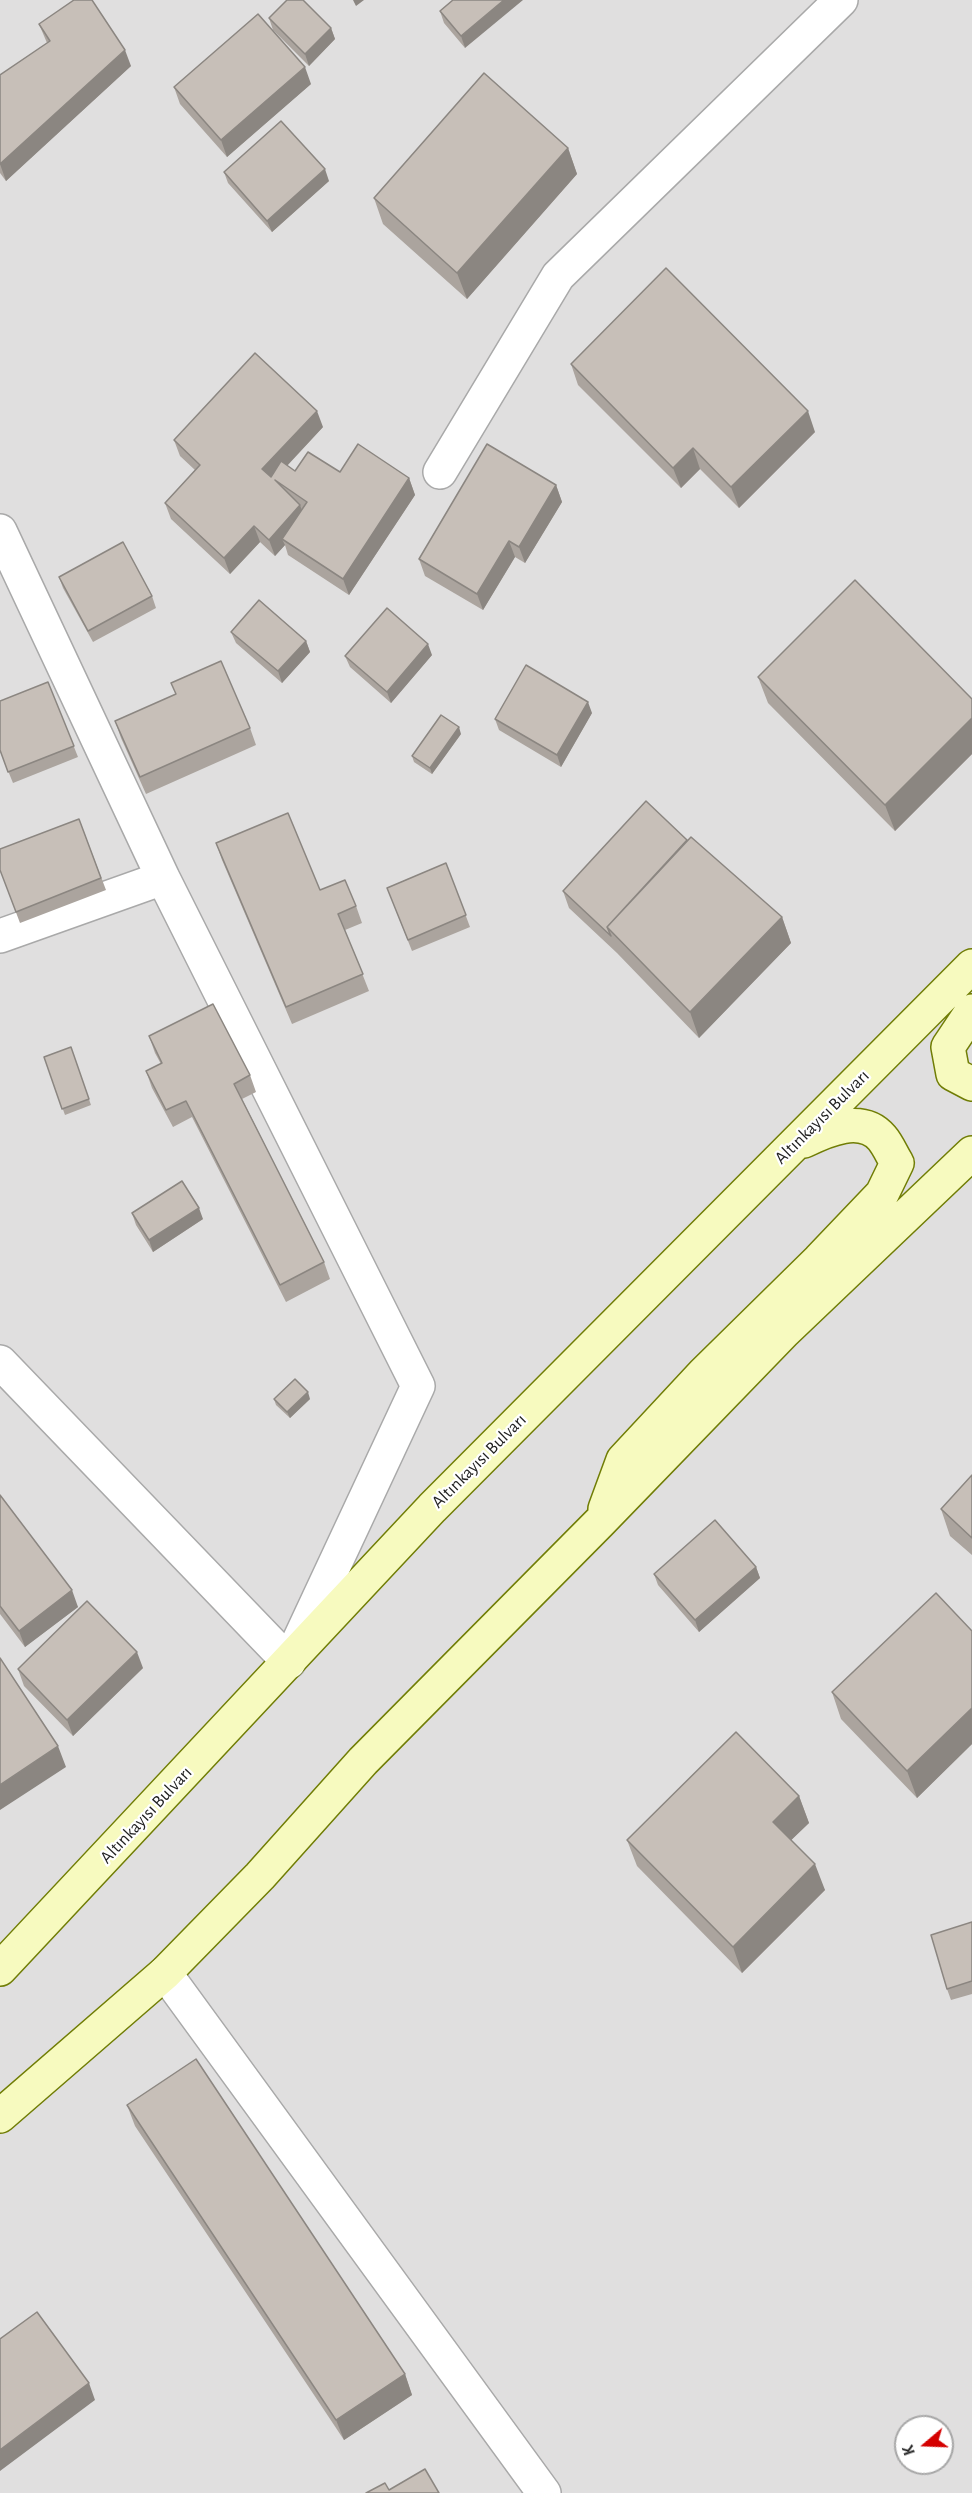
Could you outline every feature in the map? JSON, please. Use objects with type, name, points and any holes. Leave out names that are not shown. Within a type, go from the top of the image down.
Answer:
[{"type":"main road","name":"Altınkayısı Bulvarı","points":[[0,1969],[432,1508],[972,966]]},
{"type":"main road","points":[[972,1011],[948,1047],[953,1074],[972,1084]]},
{"type":"main road","points":[[600,1522],[623,1460],[704,1373],[882,1194],[897,1163],[881,1137],[862,1126],[833,1127],[794,1146]]},
{"type":"main road","points":[[0,2116],[165,1972],[260,1876],[363,1761],[784,1332],[972,1153]]},
{"type":"street","points":[[440,472],[558,276],[841,0]]},
{"type":"street","points":[[0,531],[163,878],[418,1386],[289,1662],[0,1362]]},
{"type":"street","points":[[0,936],[163,878]]},
{"type":"street","points":[[165,1972],[544,2493]]},
{"type":"shaded area","points":[[0,0],[972,0],[972,2493],[0,2493]]},
{"type":"building","points":[[74,0],[92,0],[125,50],[0,164],[0,75],[50,41],[39,24]]},
{"type":"building","points":[[287,0],[303,0],[331,28],[305,54],[269,18]]},
{"type":"building","points":[[453,0],[504,0],[461,36],[440,11]]},
{"type":"building","points":[[258,14],[305,67],[221,140],[174,87]]},
{"type":"building","points":[[484,73],[568,148],[457,273],[374,198]]},
{"type":"building","points":[[281,121],[325,169],[267,221],[224,172]]},
{"type":"building","points":[[666,268],[808,411],[731,487],[693,448],[673,468],[571,364]]},
{"type":"building","points":[[255,353],[317,411],[262,469],[271,477],[281,461],[295,471],[308,452],[340,472],[358,444],[409,478],[343,579],[282,539],[307,502],[275,480],[300,505],[269,540],[254,526],[224,558],[165,503],[200,465],[174,440]]},
{"type":"building","points":[[487,444],[556,485],[519,547],[509,541],[477,594],[419,559]]},
{"type":"building","points":[[123,542],[152,596],[88,631],[59,577]]},
{"type":"building","points":[[855,580],[972,699],[972,718],[885,805],[758,677]]},
{"type":"building","points":[[259,600],[306,641],[278,671],[231,632]]},
{"type":"building","points":[[387,608],[428,644],[387,692],[345,656]]},
{"type":"building","points":[[221,661],[250,728],[140,777],[115,721],[176,694],[171,683]]},
{"type":"building","points":[[526,665],[588,702],[557,755],[495,719]]},
{"type":"building","points":[[48,682],[74,746],[8,772],[0,750],[0,701]]},
{"type":"building","points":[[441,715],[459,727],[430,768],[412,756]]},
{"type":"building","points":[[646,801],[687,840],[607,927],[611,936],[563,891]]},
{"type":"building","points":[[288,813],[320,890],[345,880],[356,906],[338,914],[363,974],[286,1007],[216,843]]},
{"type":"building","points":[[79,819],[101,878],[16,912],[0,870],[0,849]]},
{"type":"building","points":[[691,837],[782,917],[690,1012],[607,927]]},
{"type":"building","points":[[446,863],[466,915],[408,940],[387,888]]},
{"type":"building","points":[[213,1004],[250,1075],[234,1084],[324,1262],[280,1285],[186,1101],[166,1110],[146,1071],[162,1063],[149,1036]]},
{"type":"building","points":[[71,1047],[89,1099],[62,1109],[44,1057]]},
{"type":"building","points":[[182,1181],[199,1208],[149,1240],[132,1213]]},
{"type":"building","points":[[295,1379],[308,1392],[287,1412],[274,1399]]},
{"type":"building","points":[[972,1475],[972,1538],[941,1509]]},
{"type":"building","points":[[0,1495],[72,1590],[19,1631],[0,1606]]},
{"type":"building","points":[[715,1520],[756,1567],[695,1620],[654,1574]]},
{"type":"building","points":[[936,1593],[972,1631],[972,1708],[907,1771],[832,1692]]},
{"type":"building","points":[[87,1601],[137,1652],[67,1720],[18,1669]]},
{"type":"building","points":[[0,1658],[58,1746],[0,1785]]},
{"type":"building","points":[[736,1732],[799,1796],[773,1822],[815,1864],[733,1947],[627,1840]]},
{"type":"building","points":[[972,1922],[972,1981],[947,1989],[931,1935]]},
{"type":"building","points":[[196,2059],[405,2374],[336,2420],[127,2105]]},
{"type":"building","points":[[37,2312],[89,2383],[0,2450],[0,2339]]},
{"type":"building","points":[[425,2469],[439,2493],[366,2493],[385,2483],[389,2490]]}]
